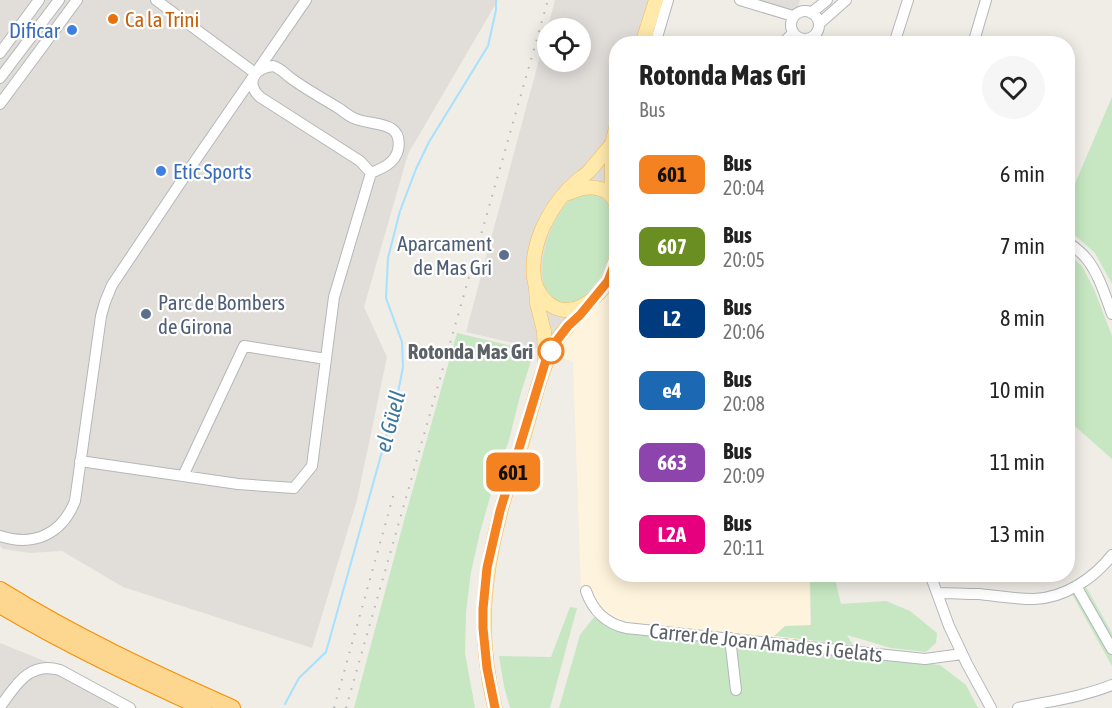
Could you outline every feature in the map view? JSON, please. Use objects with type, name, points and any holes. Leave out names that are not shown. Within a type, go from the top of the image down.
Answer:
[{"type":"highway","points":[[0,590],[115,653],[232,708]]},
{"type":"highway","points":[[0,605],[110,664],[203,708]]},
{"type":"main road","points":[[645,36],[656,0]]},
{"type":"main road","points":[[545,363],[544,330],[537,303],[534,260],[540,234],[553,208],[590,170],[609,144]]},
{"type":"main road","points":[[564,195],[585,187],[598,189],[609,194]]},
{"type":"main road","points":[[495,708],[487,668],[483,609],[487,568],[500,511],[545,363],[568,326],[609,282]]},
{"type":"main road","points":[[535,283],[545,300],[559,309],[579,308],[590,302]]},
{"type":"street","points":[[0,52],[39,0]]},
{"type":"street","points":[[0,78],[59,0]]},
{"type":"street","points":[[0,104],[77,0]]},
{"type":"street","points":[[156,0],[255,74]]},
{"type":"street","points":[[0,536],[19,540],[37,538],[53,530],[66,518],[75,501],[101,316],[112,285],[306,0]]},
{"type":"street","points":[[657,36],[668,0]]},
{"type":"street","points":[[740,0],[802,10],[817,17],[820,23],[819,31],[814,36]]},
{"type":"street","points":[[797,36],[791,26],[802,10],[827,0]]},
{"type":"street","points":[[820,23],[846,0]]},
{"type":"street","points":[[897,36],[908,0]]},
{"type":"street","points":[[975,36],[986,0]]},
{"type":"street","points":[[790,36],[793,33]]},
{"type":"street","points":[[273,66],[281,69],[291,79],[355,119],[371,124],[383,124],[396,132],[398,148],[395,157],[382,169],[371,173],[360,161],[260,97],[253,87],[255,74],[266,67],[273,66]]},
{"type":"street","points":[[80,461],[238,484],[294,488],[312,466],[334,297],[371,173]]},
{"type":"street","points":[[1075,249],[1093,268],[1112,314]]},
{"type":"street","points":[[183,476],[244,346],[326,360]]},
{"type":"street","points":[[937,593],[1035,599],[1061,594],[1100,568],[1112,555]]},
{"type":"street","points":[[933,582],[949,626],[991,708]]},
{"type":"street","points":[[1076,586],[1112,648]]},
{"type":"street","name":"Carrer de Joan Amades i Gelats","points":[[586,591],[597,613],[617,626],[925,659],[962,654]]},
{"type":"street","points":[[730,639],[736,690]]},
{"type":"street","points":[[0,707],[25,676],[37,669],[50,668],[67,674],[130,708]]},
{"type":"street","points":[[1018,708],[1075,697],[1112,686]]},
{"type":"shaded area","points":[[0,0],[498,0],[408,154],[364,307],[387,357],[357,500],[312,648],[123,587],[62,551],[30,553],[3,549],[0,546]]},
{"type":"shaded area","points":[[555,0],[655,0],[643,36],[609,36],[609,267],[547,351],[466,332],[537,67],[537,72],[591,72],[591,18],[550,18]]},
{"type":"shaded area","points":[[735,0],[800,0],[798,7],[785,15]]},
{"type":"shaded area","points":[[609,267],[609,582],[809,582],[811,650],[614,629],[594,617],[581,593],[573,362],[547,351]]},
{"type":"shaded area","points":[[0,643],[67,670],[138,708],[0,708]]},
{"type":"green space","points":[[1112,97],[1112,284],[1095,253],[1075,235],[1075,184]]},
{"type":"green space","points":[[591,194],[607,203],[609,208],[609,254],[597,282],[586,294],[574,302],[560,302],[546,291],[542,268],[544,253],[560,212],[577,196]]},
{"type":"green space","points":[[1075,260],[1082,266],[1094,289],[1112,336],[1112,459],[1075,426]]},
{"type":"green space","points":[[457,333],[534,351],[480,532],[471,572],[466,612],[465,653],[475,708],[354,708],[405,517]]},
{"type":"green space","points":[[810,582],[836,582],[841,604],[886,601],[910,611],[937,633],[936,643],[926,652],[891,648],[847,635],[853,645],[774,636],[785,626],[811,625]]},
{"type":"green space","points":[[1086,587],[1112,633],[1112,666],[1072,594]]},
{"type":"green space","points":[[570,607],[577,608],[550,708],[510,708],[499,656],[551,657]]},
{"type":"green space","points":[[594,617],[614,629],[940,665],[966,685],[978,708],[559,708],[580,635]]},
{"type":"waterway","name":"el Güell","points":[[285,704],[299,678],[326,652],[397,398],[403,367],[402,342],[386,298],[388,258],[400,211],[429,142],[488,46],[496,0]]},
{"type":"railway","points":[[346,708],[548,0]]},
{"type":"railway","points":[[334,708],[394,493]]},
{"type":"bus line","name":"601","points":[[495,708],[487,668],[483,609],[487,568],[500,511],[545,363],[558,339],[600,292],[609,278]]},
{"type":"place","name":"Ca la Trini","points":[[113,19]]},
{"type":"place","name":"Dificar","points":[[72,30]]},
{"type":"place","name":"Etic Sports","points":[[161,171]]},
{"type":"place","name":"Aparcament de Mas Gri","points":[[504,255]]},
{"type":"place","name":"Parc de Bombers de Girona","points":[[146,314]]},
{"type":"place","name":"Rotonda Mas Gri","points":[[551,351]]}]
